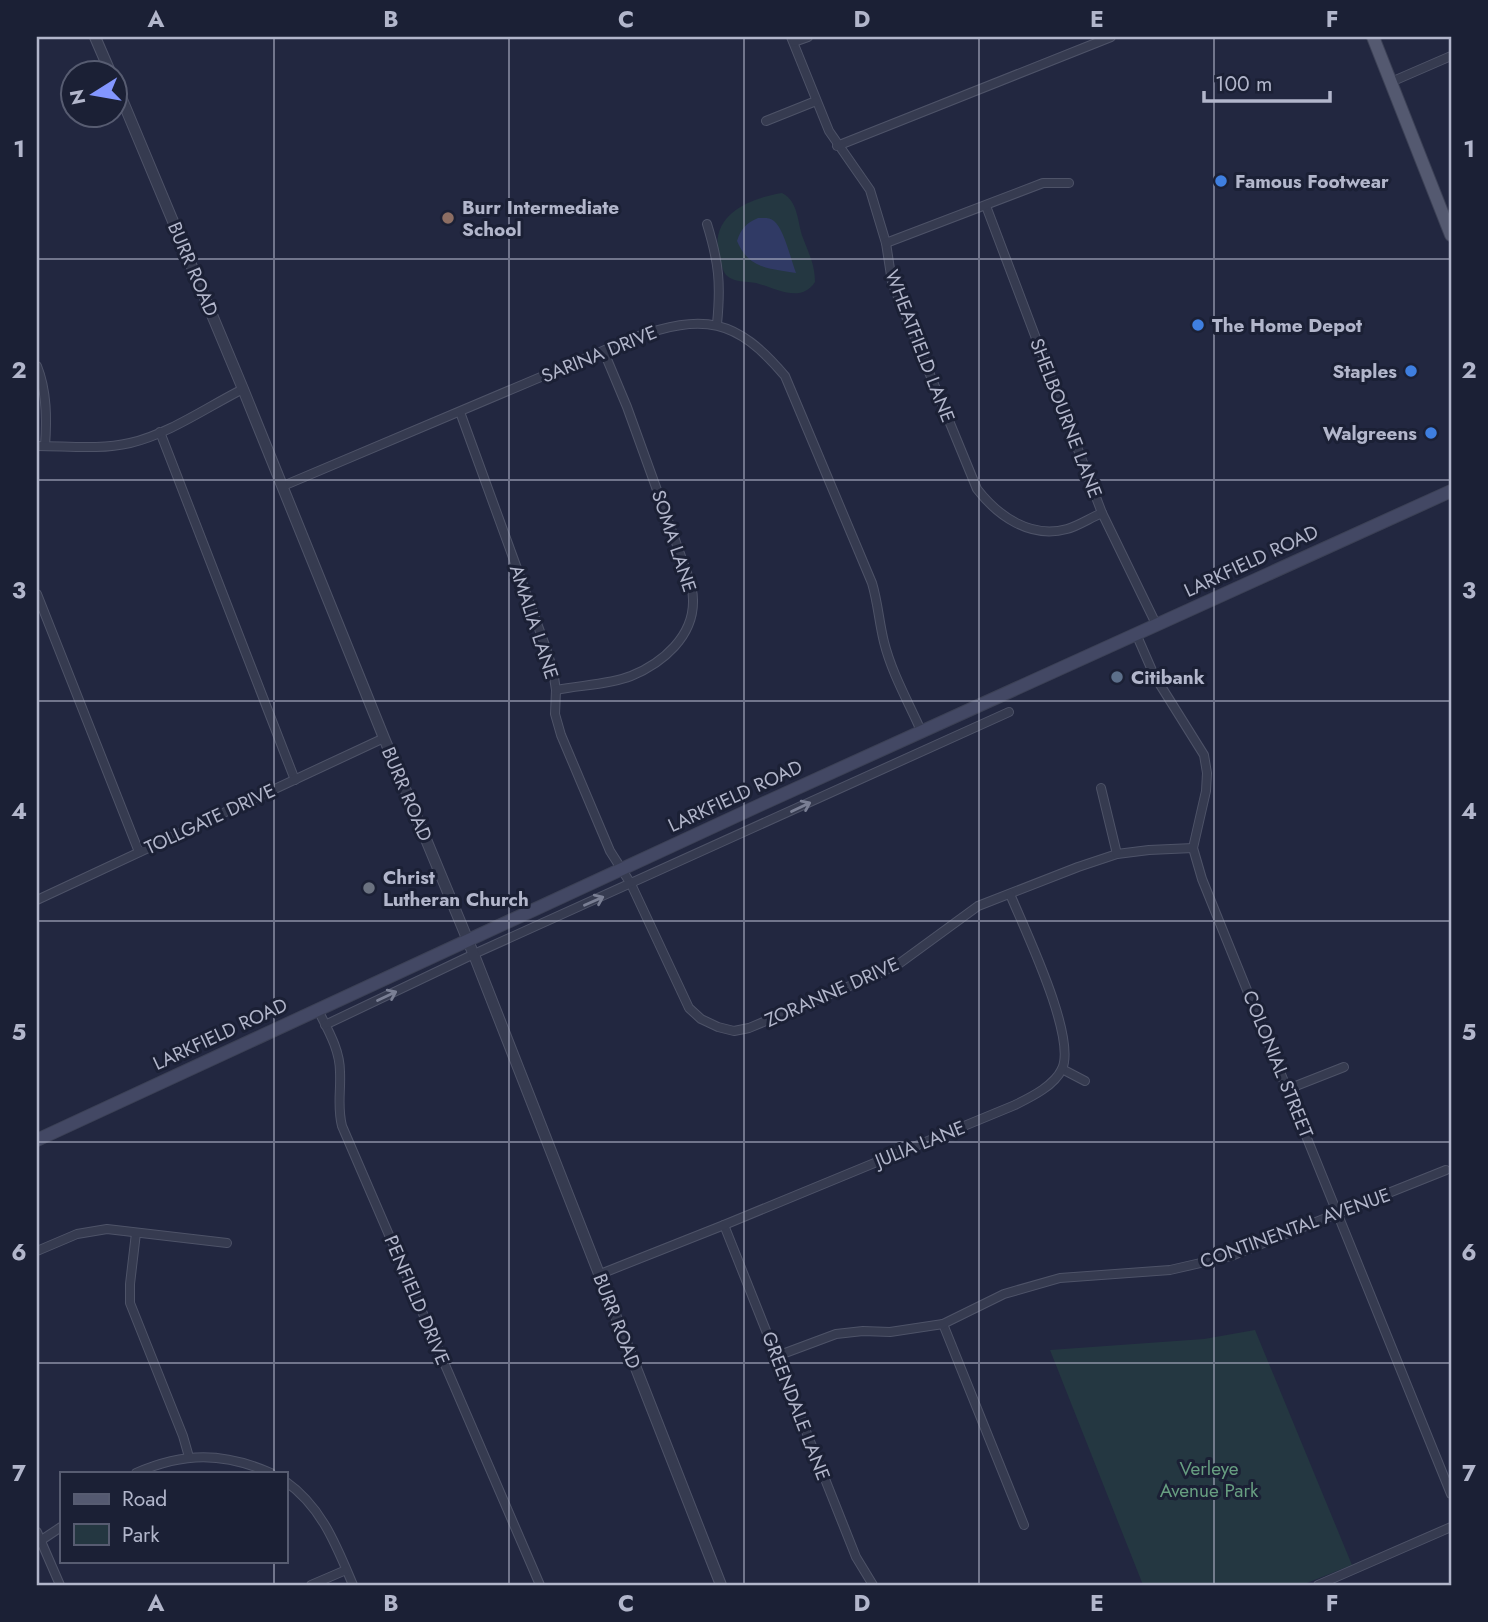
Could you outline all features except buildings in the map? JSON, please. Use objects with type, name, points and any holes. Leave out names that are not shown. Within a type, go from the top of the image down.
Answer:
[{"type":"main road","points":[[1373,37],[1451,235]]},
{"type":"main road","name":"LARKFIELD ROAD","points":[[37,1140],[1451,491]]},
{"type":"street","points":[[95,37],[105,60]]},
{"type":"street","points":[[792,40],[808,37]]},
{"type":"street","points":[[837,146],[1111,37]]},
{"type":"street","name":"WHEATFIELD LANE","points":[[792,40],[837,146],[870,190],[886,243],[892,282],[977,489],[1005,518],[1020,525],[1050,532],[1069,529],[1102,513]]},
{"type":"street","points":[[1391,82],[1451,56]]},
{"type":"street","points":[[766,121],[816,101]]},
{"type":"street","name":"BURR ROAD","points":[[130,118],[474,954],[720,1585]]},
{"type":"street","points":[[886,243],[1043,183],[1069,183]]},
{"type":"street","name":"SHELBOURNE LANE","points":[[986,205],[1102,513],[1157,626]]},
{"type":"street","points":[[706,224],[718,265],[721,288],[717,324]]},
{"type":"street","name":"SARINA DRIVE","points":[[283,486],[663,328],[717,324],[744,336],[765,353],[785,376],[872,583],[892,668],[922,733]]},
{"type":"street","name":"SOMA LANE","points":[[556,690],[632,676],[669,653],[683,638],[691,620],[694,598],[687,573],[627,407],[604,352]]},
{"type":"street","points":[[37,366],[45,396],[47,423],[41,446],[108,446],[131,443],[160,432],[243,388]]},
{"type":"street","name":"AMALIA LANE","points":[[460,412],[546,649],[556,690],[555,714],[561,735],[610,851],[622,870]]},
{"type":"street","points":[[160,432],[295,780]]},
{"type":"street","points":[[37,594],[39,605],[139,852]]},
{"type":"street","name":"COLONIAL STREET","points":[[1137,636],[1154,675],[1203,755],[1207,773],[1206,791],[1193,848],[1202,879],[1451,1494]]},
{"type":"street","name":"LARKFIELD ROAD","points":[[325,1025],[474,954],[1009,712]]},
{"type":"street","name":"TOLLGATE DRIVE","points":[[37,900],[384,738]]},
{"type":"street","points":[[1101,788],[1116,854]]},
{"type":"street","name":"ZORANNE DRIVE","points":[[622,870],[690,1009],[701,1019],[734,1031],[767,1022],[900,963],[978,906],[1116,854],[1193,848]]},
{"type":"street","points":[[1010,894],[1054,1003],[1064,1037],[1062,1069],[1085,1080]]},
{"type":"street","name":"PENFIELD DRIVE","points":[[318,1010],[337,1051],[341,1071],[338,1108],[342,1126],[540,1585]]},
{"type":"street","points":[[1288,1089],[1344,1066]]},
{"type":"street","name":"JULIA LANE","points":[[598,1275],[1015,1105],[1036,1094],[1062,1069]]},
{"type":"street","name":"CONTINENTAL AVENUE","points":[[777,1356],[836,1334],[890,1332],[943,1324],[1004,1294],[1032,1284],[1060,1278],[1170,1270],[1231,1256],[1446,1170]]},
{"type":"street","name":"GREENDALE LANE","points":[[724,1225],[856,1557],[873,1585]]},
{"type":"street","points":[[37,1251],[77,1234],[107,1228],[227,1243]]},
{"type":"street","points":[[136,1233],[130,1303],[189,1457]]},
{"type":"street","points":[[943,1324],[1024,1524]]},
{"type":"street","points":[[139,1472],[164,1462],[189,1457],[235,1460],[268,1472]]},
{"type":"street","points":[[287,1482],[316,1509],[330,1531],[353,1585]]},
{"type":"street","points":[[1318,1585],[1451,1527]]},
{"type":"street","points":[[39,1542],[60,1528]]},
{"type":"street","points":[[37,1532],[39,1542],[60,1585]]},
{"type":"street","points":[[311,1585],[346,1570]]},
{"type":"green space","points":[[782,193],[795,207],[814,270],[815,282],[803,292],[787,293],[729,278],[719,255],[720,229],[726,219],[745,204]]},
{"type":"green space","name":"Verleye Avenue Park","points":[[1255,1330],[1352,1565],[1302,1585],[1143,1585],[1050,1350],[1204,1339]]},
{"type":"water","points":[[758,218],[771,219],[778,225],[796,273],[761,266],[747,257],[742,250],[737,241],[740,233],[747,224]]},
{"type":"place","name":"Famous Footwear","points":[[1221,181]]},
{"type":"place","name":"Burr Intermediate School","points":[[448,218]]},
{"type":"place","name":"The Home Depot","points":[[1198,325]]},
{"type":"place","name":"Staples","points":[[1411,371]]},
{"type":"place","name":"Walgreens","points":[[1431,433]]},
{"type":"place","name":"Citibank","points":[[1117,677]]},
{"type":"place","name":"Christ Lutheran Church","points":[[369,888]]}]
